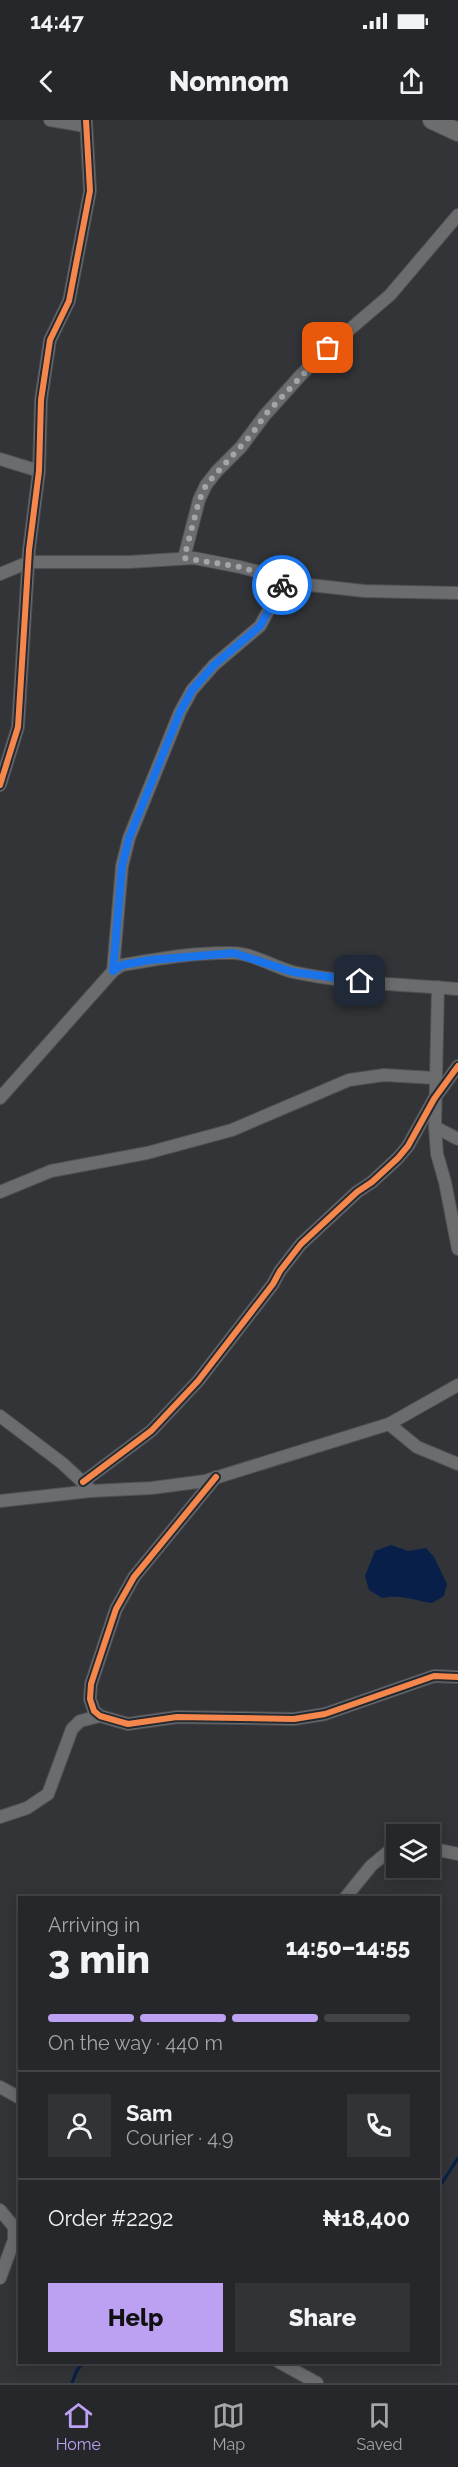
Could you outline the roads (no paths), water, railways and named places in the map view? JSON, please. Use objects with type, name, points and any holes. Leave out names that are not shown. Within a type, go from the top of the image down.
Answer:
[{"type":"main road","points":[[432,120],[458,132]]},
{"type":"street","points":[[0,785],[18,728],[28,562],[39,471],[41,400],[50,340],[69,301],[90,191],[89,147],[85,123],[50,120]]},
{"type":"street","points":[[184,558],[199,501],[206,485],[217,471],[241,447],[265,415],[300,376],[328,348],[390,295],[458,215]]},
{"type":"street","points":[[0,459],[39,471]]},
{"type":"street","points":[[0,574],[28,562],[129,562],[184,558],[240,567],[310,585],[364,591],[458,593]]},
{"type":"street","points":[[113,971],[122,866],[129,838],[180,712],[192,690],[214,665],[260,626],[285,580]]},
{"type":"street","points":[[0,1098],[113,971],[122,965],[150,960],[234,953],[293,972],[342,980],[458,989]]},
{"type":"street","points":[[438,987],[434,1099],[437,1154],[446,1182],[458,1249]]},
{"type":"street","points":[[87,1486],[151,1431],[198,1382],[266,1294],[301,1244],[398,1158],[408,1146],[434,1099],[458,1066]]},
{"type":"street","points":[[0,1192],[51,1171],[147,1153],[232,1130],[349,1080],[384,1075],[435,1078]]},
{"type":"street","points":[[435,1127],[458,1139]]},
{"type":"street","points":[[0,1501],[87,1486],[152,1488],[205,1481],[388,1424],[458,1385]]},
{"type":"street","points":[[0,1416],[62,1463],[87,1486]]},
{"type":"street","points":[[388,1424],[417,1447],[458,1464]]},
{"type":"street","points":[[216,1477],[134,1577],[116,1610],[91,1684],[90,1699],[94,1711],[100,1716],[128,1724],[177,1717],[294,1719],[325,1714],[434,1676],[458,1677]]},
{"type":"street","points":[[0,1817],[27,1808],[48,1794],[72,1729],[80,1721],[100,1716]]},
{"type":"street","points":[[440,1850],[458,1854]]},
{"type":"street","points":[[347,1896],[371,1866],[386,1853]]},
{"type":"street","points":[[0,2087],[18,2097]]},
{"type":"street","points":[[0,2210],[14,2227],[14,2240],[0,2278]]},
{"type":"street","points":[[283,2364],[317,2383]]},
{"type":"water","points":[[391,1545],[408,1551],[426,1548],[434,1557],[447,1584],[444,1596],[432,1603],[401,1597],[382,1598],[369,1590],[365,1576],[375,1551]]},
{"type":"waterway","points":[[440,2186],[458,2158]]},
{"type":"waterway","points":[[72,2383],[82,2364]]}]
